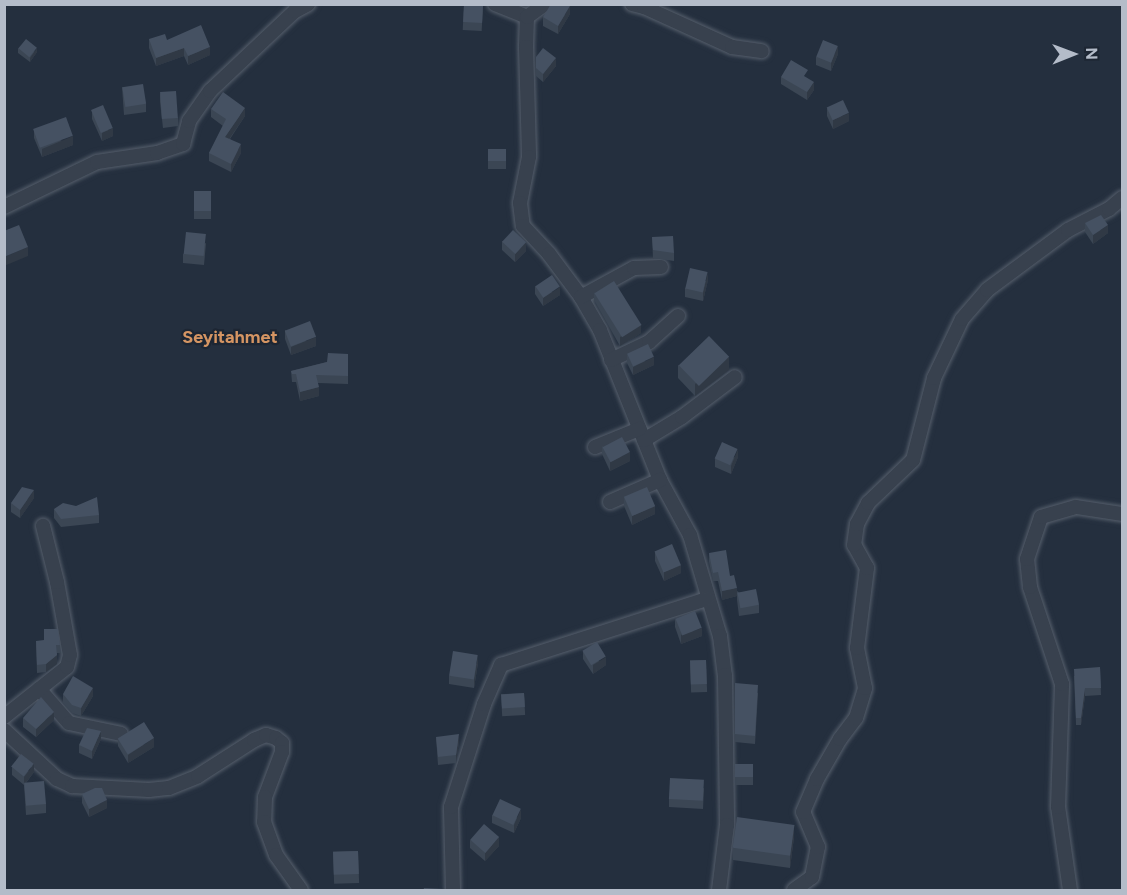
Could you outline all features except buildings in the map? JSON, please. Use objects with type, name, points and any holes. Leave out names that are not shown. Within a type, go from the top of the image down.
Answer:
[{"type":"street","points":[[4,207],[97,162],[157,153],[183,144],[189,121],[210,91],[296,11],[308,4]]},
{"type":"street","points":[[495,4],[527,17]]},
{"type":"street","points":[[527,17],[545,4]]},
{"type":"street","points":[[632,4],[644,7],[732,47],[762,51]]},
{"type":"street","points":[[527,17],[529,157],[520,203],[523,226],[549,254],[600,330],[660,480],[690,535],[707,599],[720,636],[725,675],[727,825],[719,891]]},
{"type":"street","points":[[794,891],[812,877],[818,847],[803,812],[817,779],[856,718],[865,688],[857,648],[867,568],[854,545],[857,524],[868,503],[913,460],[934,378],[962,319],[987,290],[1068,230],[1109,209],[1122,198]]},
{"type":"street","points":[[580,297],[634,268],[661,267]]},
{"type":"street","points":[[611,360],[649,342],[678,315]]},
{"type":"street","points":[[595,447],[642,435],[682,417],[735,377]]},
{"type":"street","points":[[610,502],[660,480]]},
{"type":"street","points":[[1070,891],[1058,807],[1062,684],[1030,587],[1027,559],[1041,517],[1076,507],[1122,514]]},
{"type":"street","points":[[4,717],[67,667],[70,655],[44,526]]},
{"type":"street","points":[[453,891],[451,807],[484,704],[501,665],[707,599]]},
{"type":"street","points":[[39,689],[69,723],[121,734]]},
{"type":"street","points":[[4,730],[57,779],[72,786],[149,790],[169,788],[198,776],[254,740],[266,735],[276,738],[282,743],[282,752],[266,797],[264,822],[276,855],[301,891]]},
{"type":"district","name":"Seyitahmet","points":[[230,337]]}]
